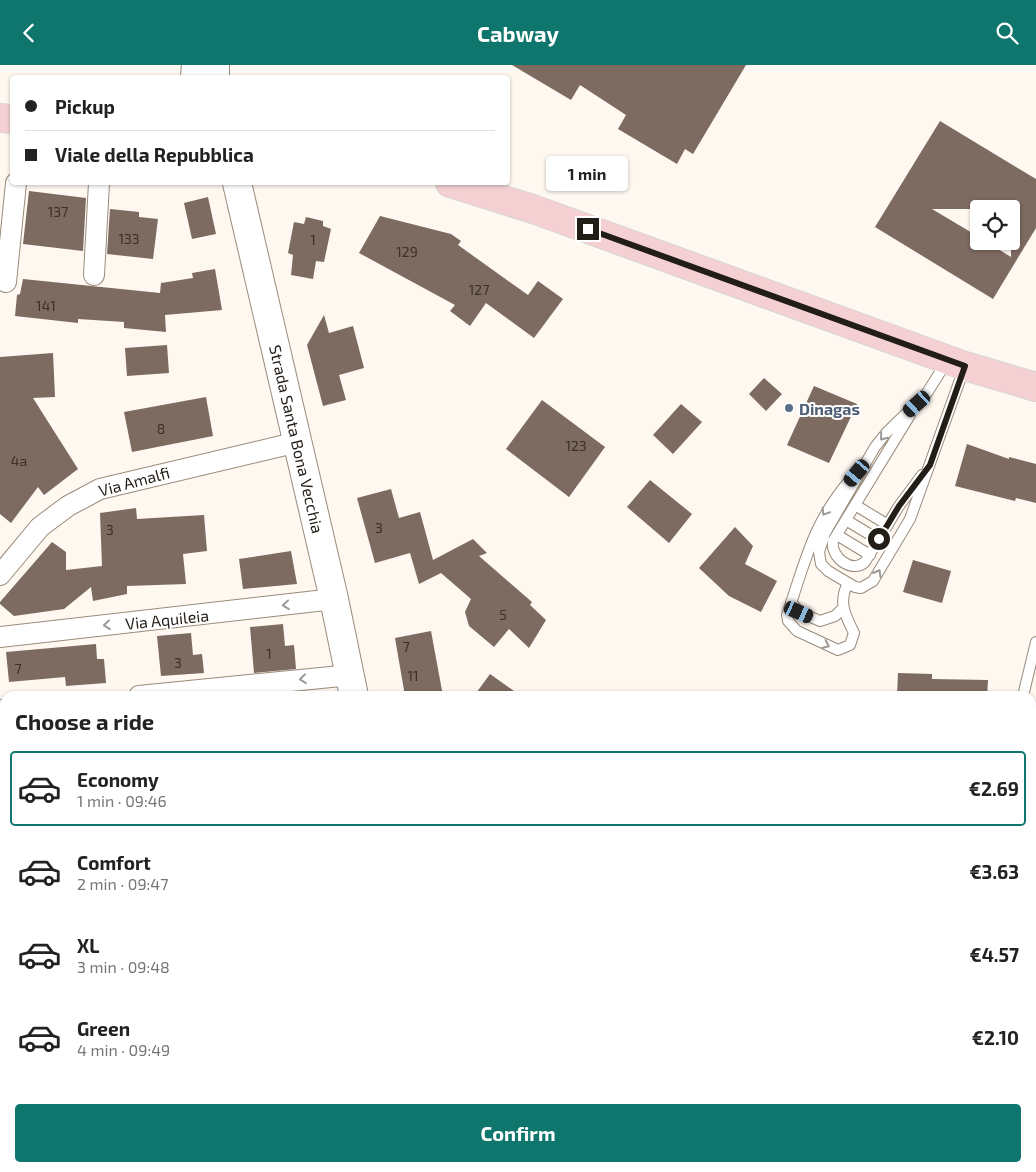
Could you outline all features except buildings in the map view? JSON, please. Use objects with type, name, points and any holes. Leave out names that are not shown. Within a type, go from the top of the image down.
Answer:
[{"type":"main road","points":[[456,185],[533,209],[956,363],[1036,387]]},
{"type":"street","points":[[6,282],[16,185]]},
{"type":"street","points":[[94,275],[99,185]]},
{"type":"street","name":"Strada Santa Bona Vecchia","points":[[237,185],[353,685]]},
{"type":"street","name":"Via Amalfi","points":[[0,575],[40,527],[68,506],[100,489],[298,442]]},
{"type":"street","name":"Via Aquileia","points":[[0,637],[334,599]]},
{"type":"street","points":[[236,691],[353,685]]},
{"type":"lane","points":[[956,363],[930,465],[910,519],[873,581],[862,588],[848,583],[828,571],[821,564],[819,552],[825,533],[886,432],[917,404],[956,363]]},
{"type":"lane","points":[[917,404],[837,535],[832,549],[834,554],[853,567],[860,567],[930,465]]},
{"type":"lane","points":[[848,583],[842,593],[843,608],[854,633],[850,645],[838,650],[792,628],[786,615],[819,523],[836,496],[867,461]]},
{"type":"lane","points":[[855,505],[888,525]]},
{"type":"lane","points":[[846,520],[879,539]]},
{"type":"lane","points":[[837,535],[870,555]]},
{"type":"lane","points":[[791,602],[799,612],[820,621],[835,616],[843,608]]},
{"type":"lane","points":[[1024,691],[1036,642]]},
{"type":"place","name":"Dinagas","points":[[789,408]]},
{"type":"route","points":[[588,229],[965,366],[930,465],[899,506],[879,539]]}]
